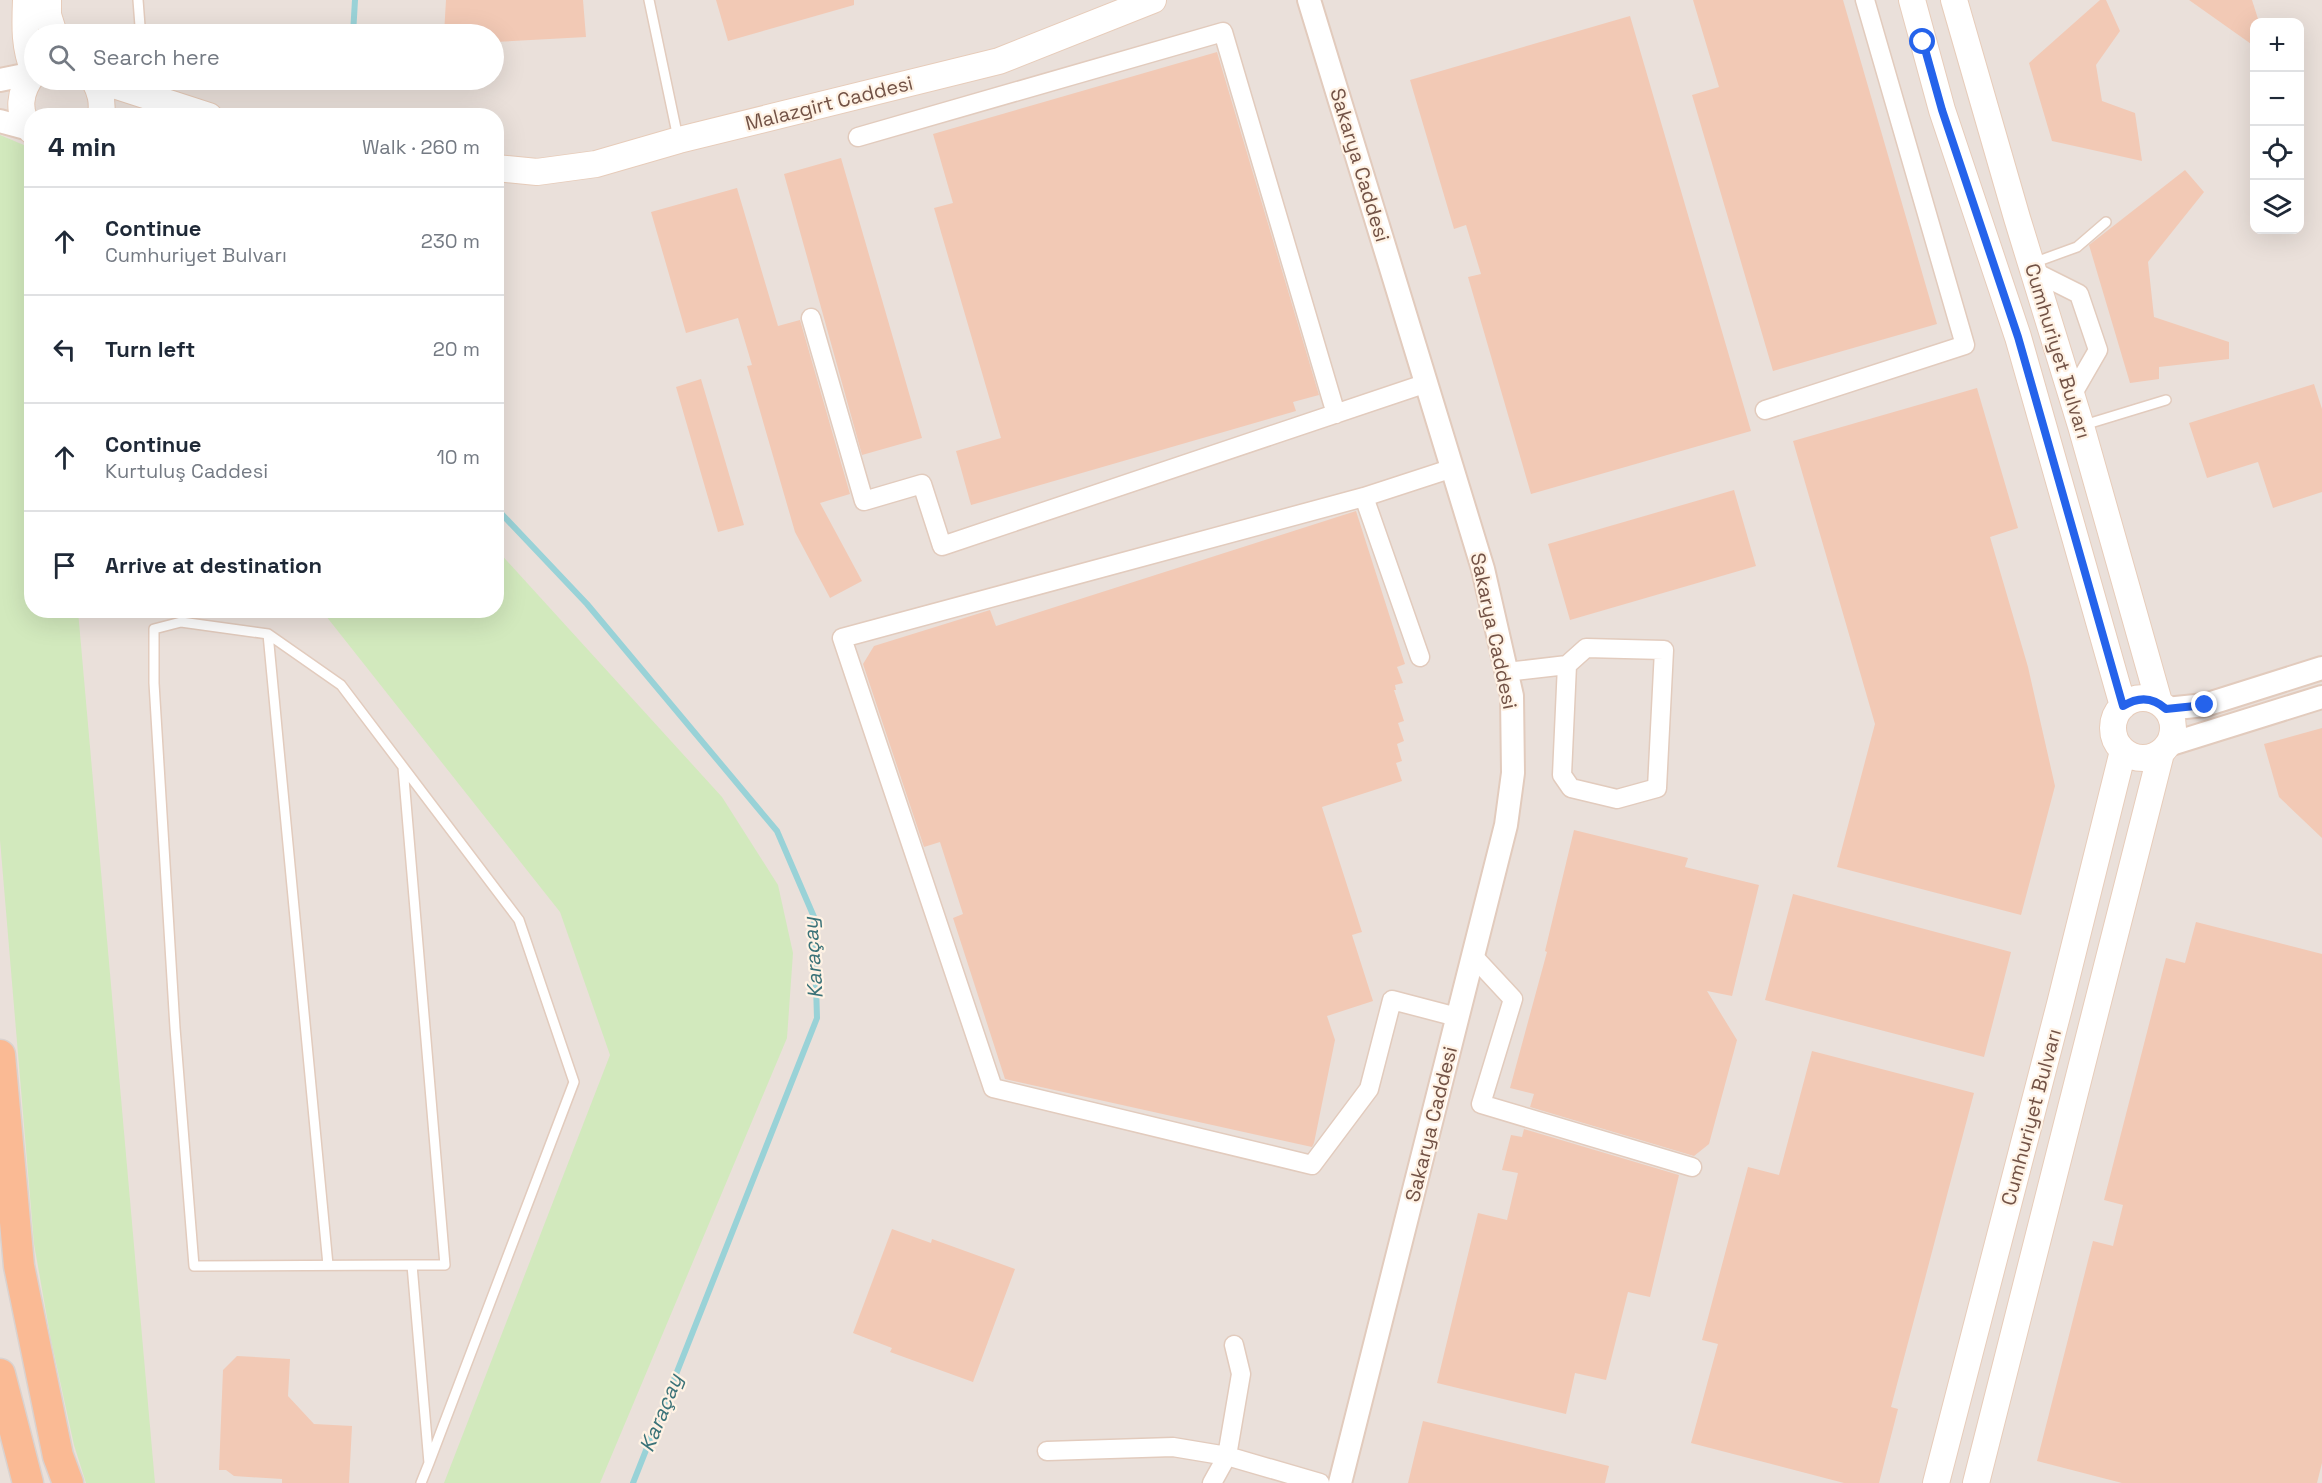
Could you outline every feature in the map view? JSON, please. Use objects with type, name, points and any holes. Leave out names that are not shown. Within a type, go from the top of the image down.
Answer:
[{"type":"highway","points":[[0,1055],[19,1266],[63,1470]]},
{"type":"highway","points":[[0,1374],[28,1483]]},
{"type":"main road","points":[[24,24],[26,0]]},
{"type":"main road","points":[[48,0],[51,24]]},
{"type":"main road","name":"Malazgirt Caddesi","points":[[504,169],[537,172],[596,164],[679,140],[999,61],[1153,0]]},
{"type":"main road","name":"Cumhuriyet Bulvarı","points":[[1912,0],[1942,110],[2018,337],[2123,706]]},
{"type":"main road","name":"Cumhuriyet Bulvarı","points":[[1954,0],[2163,706]]},
{"type":"main road","points":[[24,89],[21,106],[24,121]]},
{"type":"main road","points":[[100,90],[102,108]]},
{"type":"main road","points":[[127,90],[184,108]]},
{"type":"main road","points":[[2140,698],[2163,706],[2173,726],[2173,736],[2164,749],[2152,757],[2142,758],[2131,756],[2123,751],[2116,743],[2113,722],[2123,706],[2140,698]]},
{"type":"main road","name":"Cumhuriyet Bulvarı","points":[[1976,1483],[2164,749]]},
{"type":"main road","name":"Cumhuriyet Bulvarı","points":[[1936,1483],[2123,751]]},
{"type":"street","name":"Sakarya Caddesi","points":[[1309,0],[1484,570],[1512,696],[1513,773],[1506,825],[1340,1483]]},
{"type":"street","points":[[1765,410],[1965,345],[1865,0]]},
{"type":"street","points":[[858,137],[1222,32],[1336,414]]},
{"type":"street","points":[[0,80],[24,74]]},
{"type":"street","points":[[0,121],[24,128]]},
{"type":"street","points":[[2032,267],[2079,294],[2098,350],[2072,395]]},
{"type":"street","points":[[811,318],[864,501],[922,484],[942,546],[1427,383]]},
{"type":"street","points":[[1453,468],[1364,497],[842,638],[993,1088],[1312,1165],[1369,1089],[1392,1000],[1457,1017]]},
{"type":"street","points":[[1364,497],[1420,657]]},
{"type":"street","points":[[1506,672],[1567,665],[1586,648],[1664,650],[1657,788],[1617,799],[1571,788],[1562,775],[1567,665]]},
{"type":"street","points":[[2163,706],[2205,705],[2322,669]]},
{"type":"street","points":[[2164,749],[2322,697]]},
{"type":"street","points":[[1473,956],[1513,999],[1481,1104],[1692,1167]]},
{"type":"street","points":[[1212,1483],[1227,1456],[1241,1374],[1234,1345]]},
{"type":"street","points":[[1047,1451],[1173,1447],[1227,1456],[1320,1483]]},
{"type":"lane","points":[[138,0],[140,24]]},
{"type":"lane","points":[[649,0],[679,140]]},
{"type":"lane","points":[[2032,267],[2077,247],[2106,222]]},
{"type":"lane","points":[[2081,426],[2166,400]]},
{"type":"lane","points":[[402,767],[445,1265],[194,1266],[174,1016],[154,683],[154,629],[181,621],[268,634],[341,685],[519,920],[574,1082],[421,1483]]},
{"type":"lane","points":[[268,634],[328,1265]]},
{"type":"lane","points":[[412,1265],[429,1463]]},
{"type":"shaded area","points":[[0,0],[2322,0],[2322,1483],[0,1483]]},
{"type":"green space","points":[[0,135],[24,145],[24,618],[79,618],[155,1483],[86,1483],[74,1445],[51,1340],[34,1244],[0,840]]},
{"type":"green space","points":[[504,558],[722,797],[778,885],[793,953],[787,1038],[600,1483],[444,1483],[610,1055],[560,912],[328,618],[504,618]]},
{"type":"building","points":[[446,0],[583,0],[586,37],[504,41],[504,24],[445,24]]},
{"type":"building","points":[[716,0],[854,0],[854,5],[728,41]]},
{"type":"building","points":[[1693,0],[1843,0],[1937,324],[1773,371],[1692,95],[1719,87]]},
{"type":"building","points":[[2100,0],[2106,0],[2120,31],[2096,65],[2102,101],[2135,113],[2142,161],[2052,141],[2029,63]]},
{"type":"building","points":[[2189,0],[2252,0],[2258,18],[2250,18],[2250,43]]},
{"type":"building","points":[[1630,16],[1751,431],[1531,494],[1468,277],[1481,274],[1466,225],[1454,229],[1410,80]]},
{"type":"building","points":[[1217,52],[1319,395],[1293,402],[1296,411],[971,505],[956,451],[1001,438],[934,208],[953,203],[933,134]]},
{"type":"building","points":[[841,158],[922,438],[862,455],[784,174]]},
{"type":"building","points":[[2185,170],[2204,192],[2148,262],[2154,317],[2229,342],[2229,359],[2159,367],[2159,379],[2130,383],[2089,245]]},
{"type":"building","points":[[737,188],[778,326],[800,320],[850,494],[820,503],[862,581],[830,598],[795,532],[747,366],[752,365],[738,318],[686,333],[651,212]]},
{"type":"building","points":[[701,379],[744,525],[718,532],[676,387]]},
{"type":"building","points":[[2314,384],[2322,409],[2322,492],[2273,508],[2258,462],[2207,478],[2189,423]]},
{"type":"building","points":[[1977,388],[2018,528],[1990,537],[2028,667],[2055,786],[2021,915],[1837,867],[1875,724],[1793,441]]},
{"type":"building","points":[[1734,490],[1756,566],[1570,620],[1548,544]]},
{"type":"building","points":[[1356,511],[1405,664],[1397,667],[1403,683],[1395,685],[1396,690],[1394,690],[1404,721],[1398,723],[1404,741],[1397,744],[1402,761],[1396,763],[1402,781],[1322,807],[1362,932],[1352,935],[1373,1001],[1327,1016],[1335,1040],[1312,1147],[1005,1079],[953,918],[963,914],[940,842],[924,847],[863,664],[874,646],[990,610],[996,626]]},
{"type":"building","points":[[2322,728],[2322,838],[2279,797],[2264,744]]},
{"type":"building","points":[[1574,830],[1688,858],[1685,867],[1759,885],[1732,996],[1707,991],[1737,1040],[1709,1144],[1694,1156],[1530,1107],[1534,1094],[1510,1088],[1547,952],[1545,951]]},
{"type":"building","points":[[1793,894],[2011,952],[1984,1057],[1765,1000]]},
{"type":"building","points":[[2196,922],[2322,954],[2322,1463],[2317,1483],[2122,1483],[2037,1461],[2093,1241],[2113,1246],[2123,1205],[2104,1200],[2166,958],[2185,963]]},
{"type":"building","points":[[1812,1051],[1974,1093],[1891,1407],[1898,1409],[1879,1483],[1844,1483],[1691,1443],[1718,1344],[1702,1340],[1748,1167],[1779,1175]]},
{"type":"building","points":[[1524,1129],[1679,1175],[1650,1297],[1628,1292],[1606,1380],[1575,1373],[1566,1414],[1437,1383],[1478,1213],[1507,1220],[1518,1173],[1502,1170],[1511,1135],[1522,1137]]},
{"type":"building","points":[[892,1229],[931,1243],[932,1239],[1015,1269],[973,1382],[890,1352],[892,1348],[853,1333]]},
{"type":"building","points":[[237,1356],[290,1359],[288,1396],[314,1424],[352,1426],[349,1483],[282,1483],[282,1479],[234,1476],[226,1470],[219,1470],[223,1370]]},
{"type":"building","points":[[1423,1421],[1609,1466],[1605,1483],[1408,1483]]},
{"type":"waterway","name":"Karaçay","points":[[354,24],[355,0]]},
{"type":"waterway","name":"Karaçay","points":[[504,516],[587,604],[777,831],[814,917],[817,1018],[633,1483]]},
{"type":"route","points":[[1923,42],[1942,110],[2018,337],[2123,706],[2131,700],[2140,698],[2159,702],[2166,709],[2205,705]]}]
